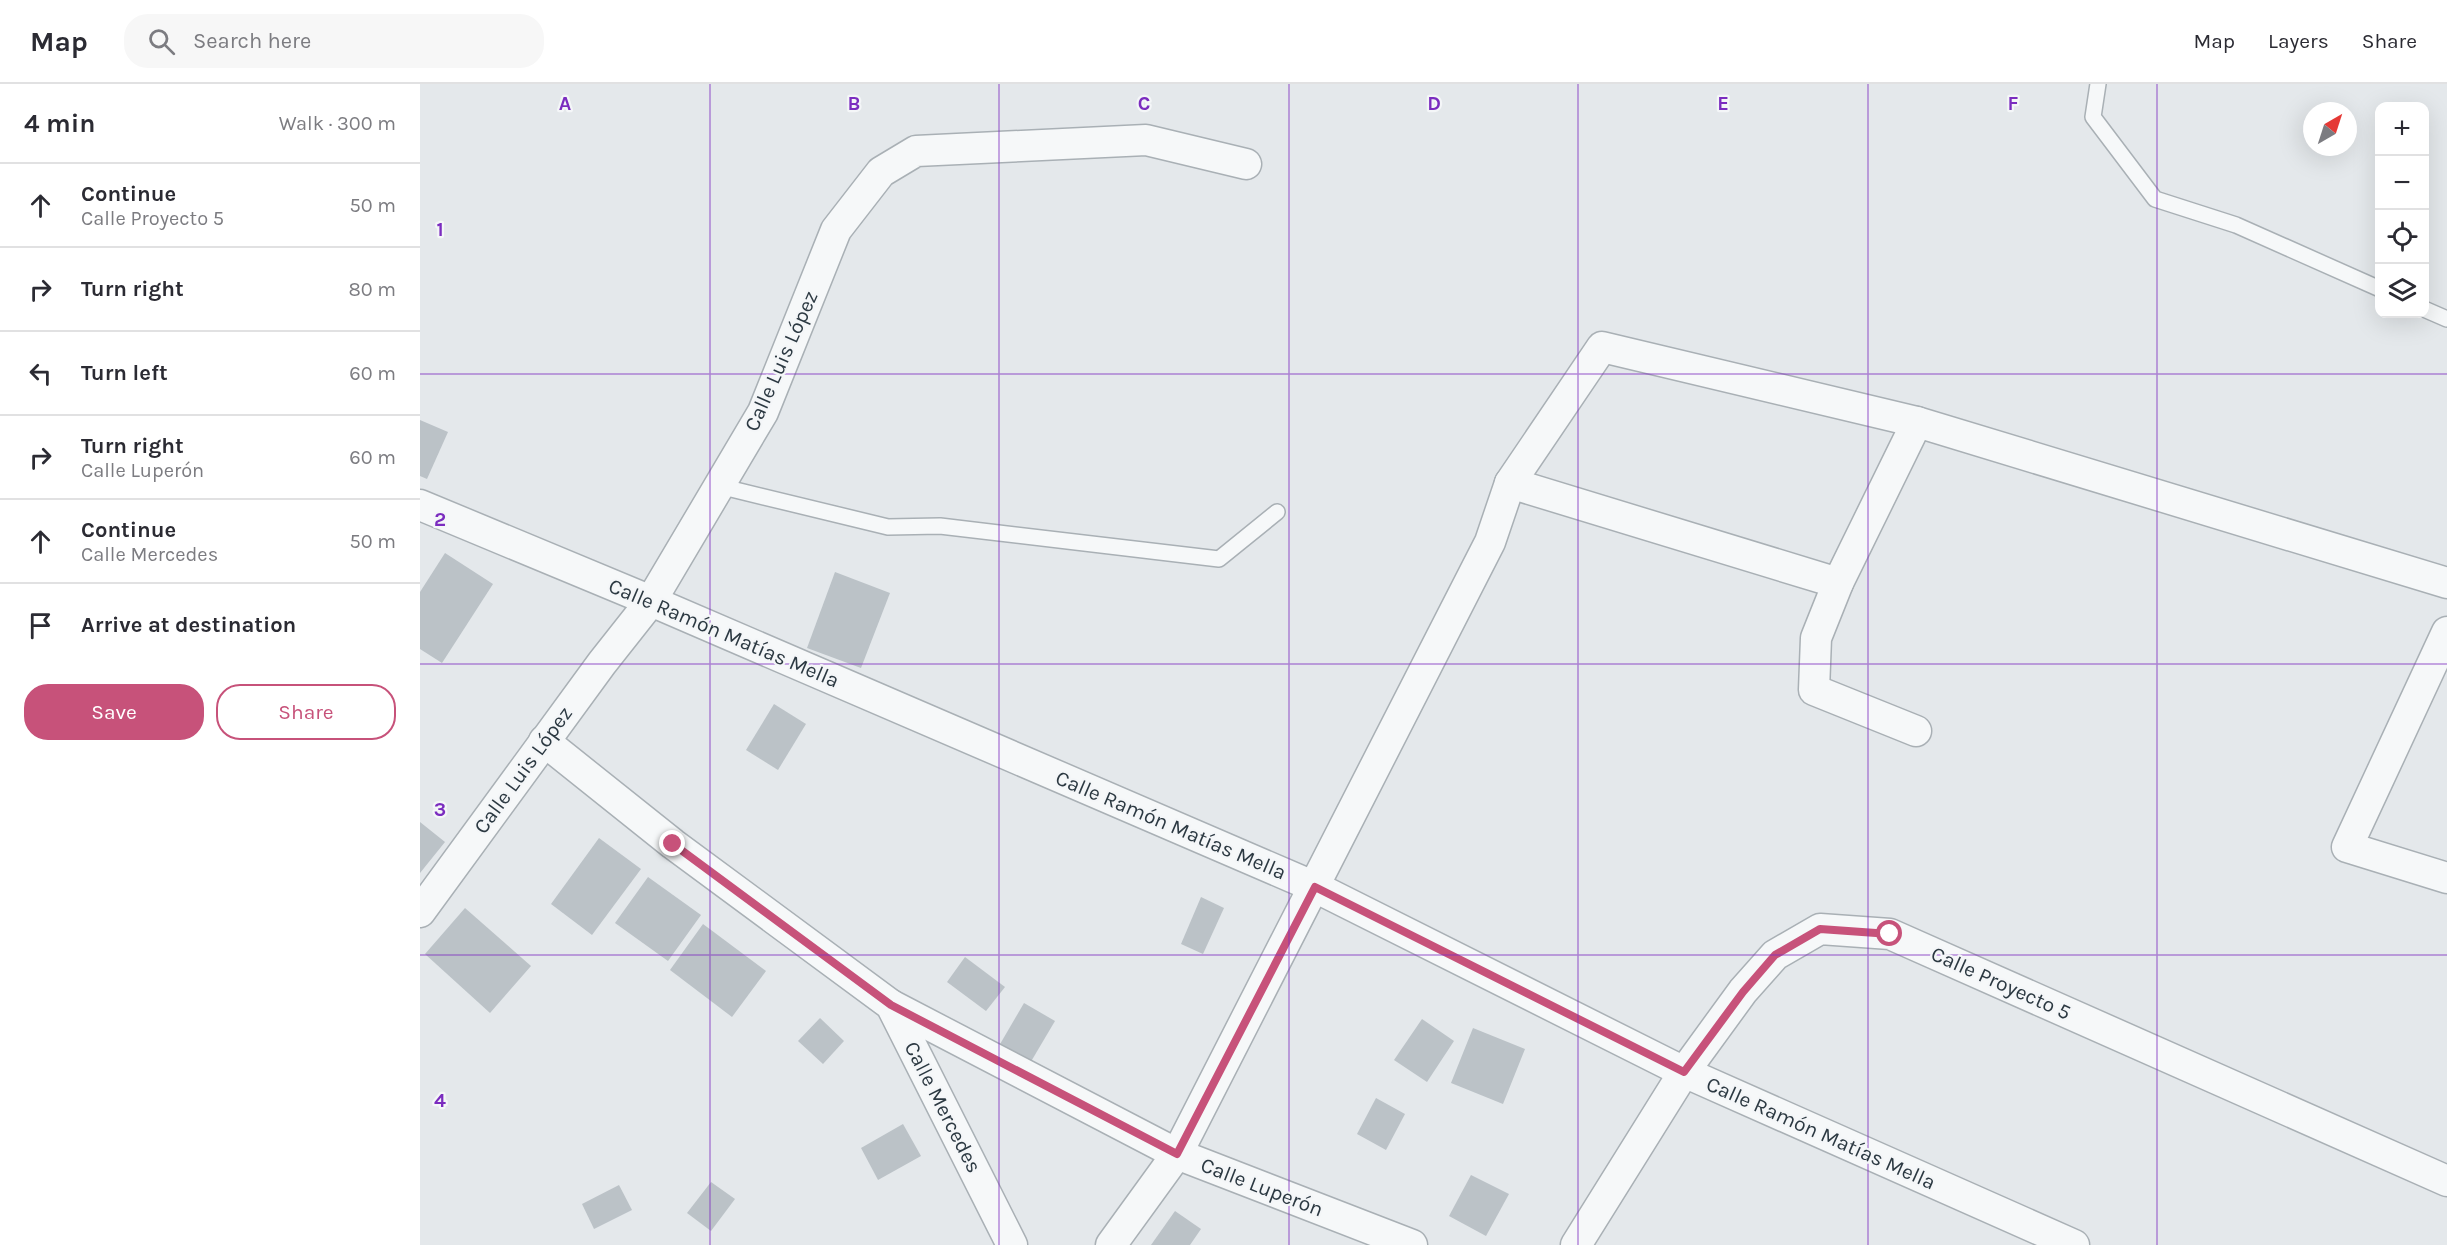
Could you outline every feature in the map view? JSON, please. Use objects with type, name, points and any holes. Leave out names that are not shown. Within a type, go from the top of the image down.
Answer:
[{"type":"street","name":"Calle Luis López","points":[[420,912],[544,741],[651,600],[763,411],[836,230],[881,172],[916,151],[1146,140],[1246,164]]},
{"type":"street","points":[[1111,1245],[1177,1154],[1490,542],[1509,483],[1602,347],[1917,422],[2447,583]]},
{"type":"street","points":[[1916,731],[1814,690],[1816,638],[1838,583],[1917,422]]},
{"type":"street","points":[[1509,483],[1838,583]]},
{"type":"street","name":"Calle Ramón Matías Mella","points":[[420,505],[651,600],[1315,887],[1684,1072],[2074,1245]]},
{"type":"street","points":[[2447,632],[2347,847],[2447,878]]},
{"type":"street","name":"Calle Mercedes","points":[[544,741],[673,844],[891,1005],[1012,1245]]},
{"type":"street","name":"Calle Proyecto 5","points":[[1576,1245],[1684,1072],[1743,992],[1775,955],[1820,929],[1890,934],[2447,1181]]},
{"type":"street","name":"Calle Luperón","points":[[891,1005],[1177,1154],[1412,1245]]},
{"type":"lane","points":[[2098,84],[2093,117],[2155,199],[2236,225],[2375,287]]},
{"type":"lane","points":[[2429,311],[2447,319]]},
{"type":"lane","points":[[719,486],[888,527],[940,526],[1219,559],[1277,512]]},
{"type":"building","points":[[420,420],[448,432],[427,479],[420,476]]},
{"type":"building","points":[[445,553],[493,584],[442,663],[420,649],[420,592]]},
{"type":"building","points":[[835,572],[890,593],[861,668],[807,648]]},
{"type":"building","points":[[774,704],[806,724],[778,770],[746,750]]},
{"type":"building","points":[[420,822],[445,842],[420,873]]},
{"type":"building","points":[[599,838],[641,869],[592,935],[551,904]]},
{"type":"building","points":[[648,877],[701,915],[668,961],[615,923]]},
{"type":"building","points":[[1201,897],[1224,908],[1203,954],[1181,944]]},
{"type":"building","points":[[465,908],[531,966],[490,1013],[425,954]]},
{"type":"building","points":[[703,924],[766,971],[732,1017],[670,970]]},
{"type":"building","points":[[965,957],[1005,987],[986,1011],[947,982]]},
{"type":"building","points":[[1024,1003],[1055,1021],[1026,1070],[996,1051]]},
{"type":"building","points":[[820,1018],[844,1041],[823,1064],[798,1041]]},
{"type":"building","points":[[1422,1019],[1454,1041],[1427,1082],[1394,1060]]},
{"type":"building","points":[[1473,1028],[1525,1049],[1503,1104],[1451,1083]]},
{"type":"building","points":[[1376,1098],[1405,1114],[1386,1150],[1357,1134]]},
{"type":"building","points":[[903,1124],[921,1156],[878,1180],[861,1148]]},
{"type":"building","points":[[1471,1175],[1509,1194],[1486,1236],[1449,1216]]},
{"type":"building","points":[[711,1182],[735,1199],[711,1231],[687,1213]]},
{"type":"building","points":[[619,1185],[632,1210],[594,1229],[582,1204]]},
{"type":"building","points":[[1175,1211],[1201,1229],[1190,1245],[1151,1245]]},
{"type":"route","points":[[673,844],[891,1005],[1177,1154],[1315,887],[1684,1072],[1743,992],[1775,955],[1820,929],[1890,934]]}]
